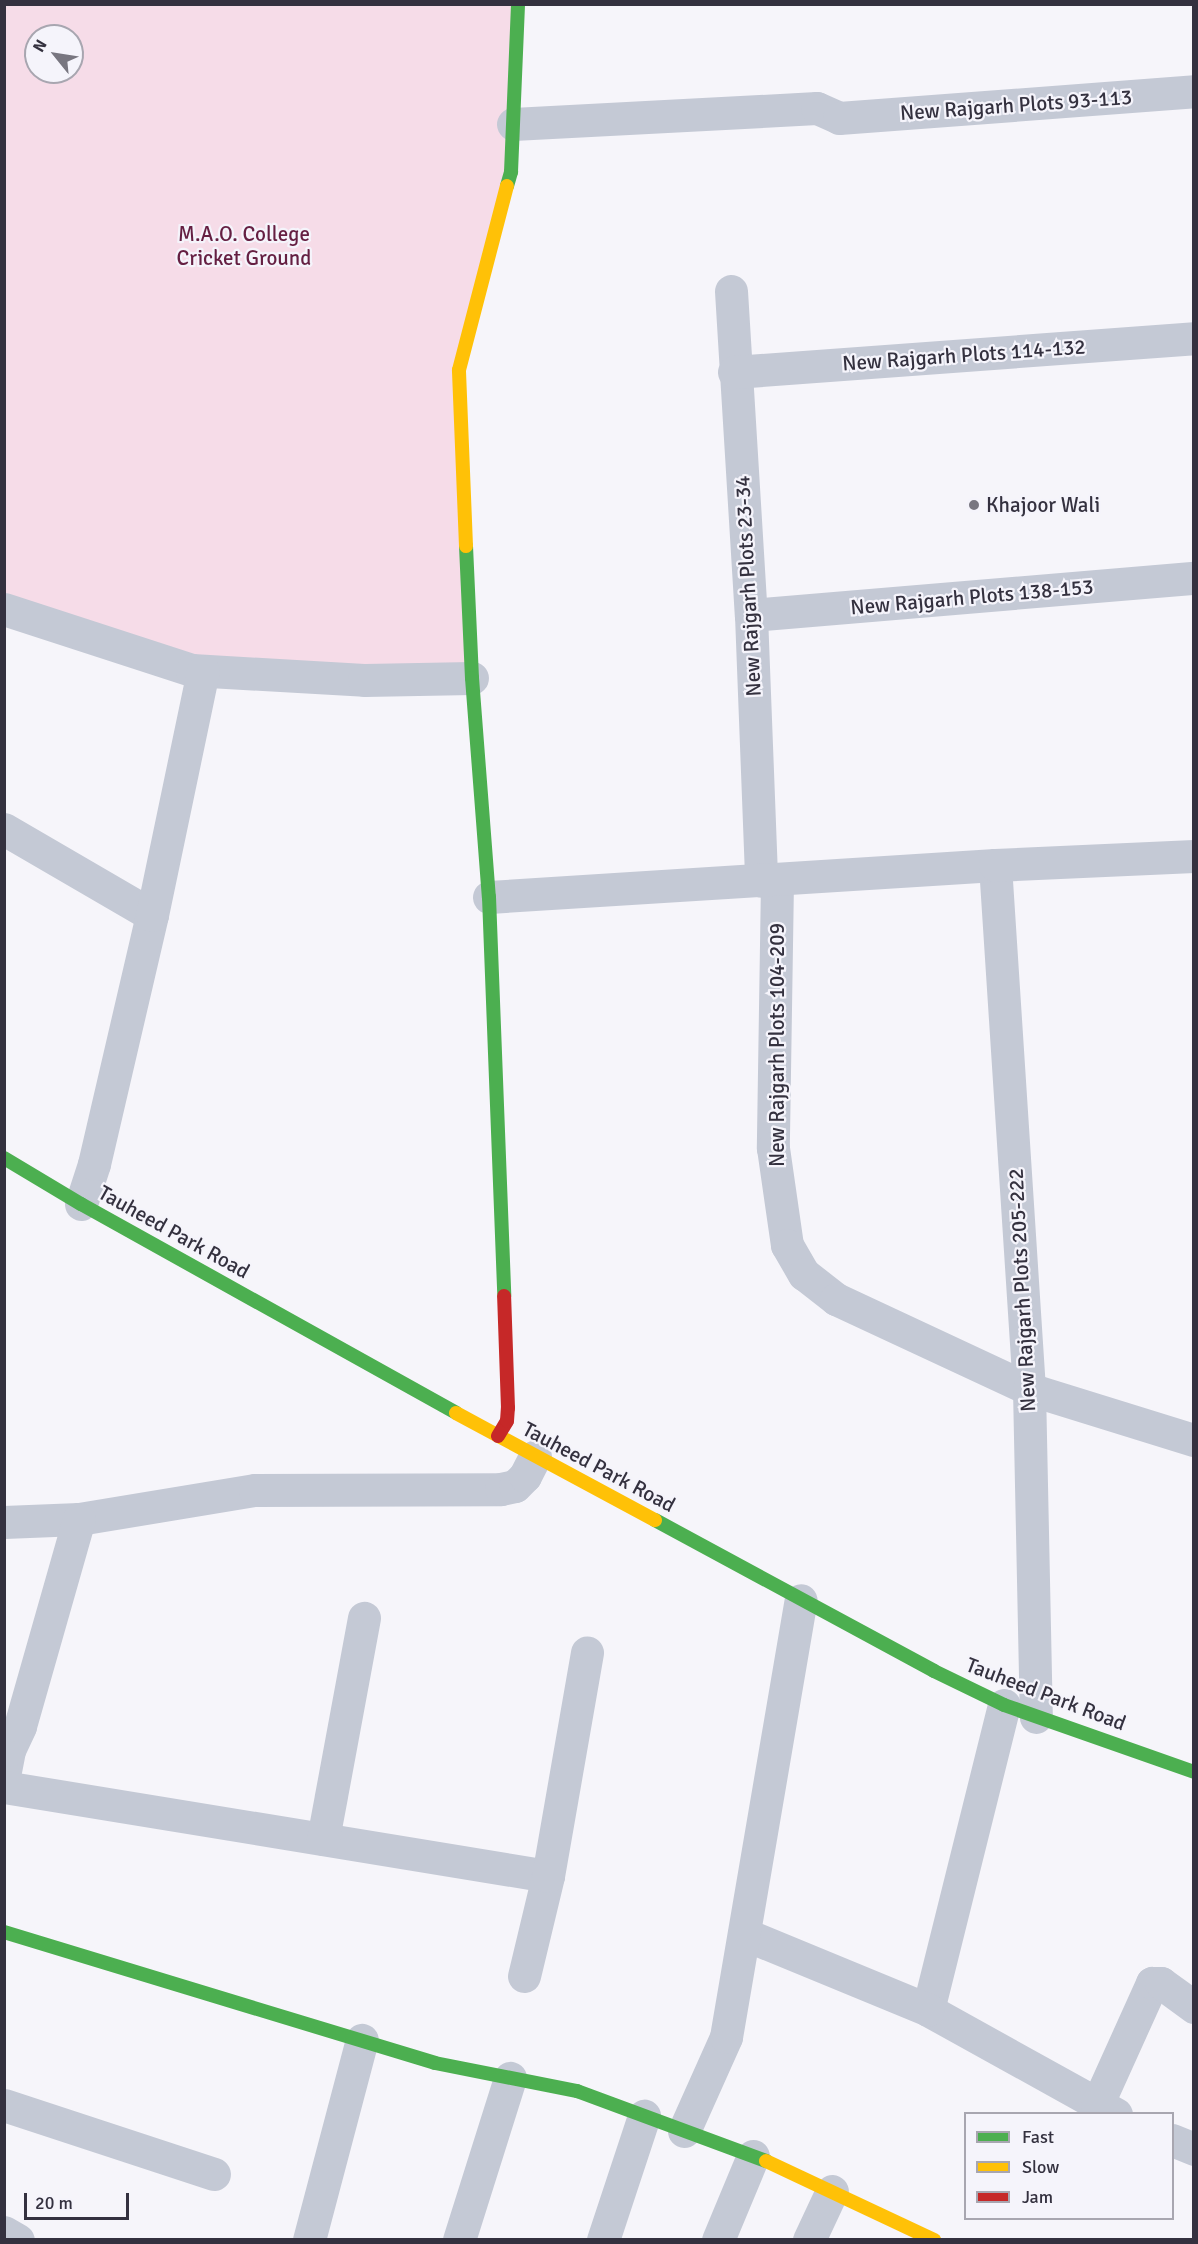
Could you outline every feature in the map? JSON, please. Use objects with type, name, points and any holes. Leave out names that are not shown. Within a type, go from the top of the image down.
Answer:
[{"type":"street","points":[[498,1436],[507,1421],[508,1408],[489,897],[472,678],[459,370],[511,172],[518,4]]},
{"type":"street","name":"New Rajgarh Plots 93-113","points":[[513,124],[817,108],[839,118],[1194,91]]},
{"type":"street","name":"New Rajgarh Plots 23-34","points":[[731,291],[734,372],[769,881]]},
{"type":"street","name":"New Rajgarh Plots 114-132","points":[[734,372],[1194,338]]},
{"type":"street","name":"New Rajgarh Plots 138-153","points":[[751,615],[1194,578]]},
{"type":"street","points":[[4,609],[192,670],[364,680],[472,678]]},
{"type":"street","points":[[81,1204],[94,1164],[152,915],[203,671]]},
{"type":"street","points":[[4,829],[152,915]]},
{"type":"street","points":[[489,897],[995,865],[1194,856]]},
{"type":"street","name":"New Rajgarh Plots 205-222","points":[[995,865],[1029,1389],[1036,1717]]},
{"type":"street","name":"New Rajgarh Plots 104-209","points":[[769,881],[773,1148],[786,1245],[804,1274],[836,1299],[1029,1389],[1194,1440]]},
{"type":"street","name":"Tauheed Park Road","points":[[4,1158],[81,1204],[498,1436],[934,1671],[1004,1705],[1194,1772]]},
{"type":"street","points":[[4,1522],[79,1519],[255,1490],[501,1489],[515,1486],[525,1476],[535,1456]]},
{"type":"street","points":[[4,1776],[12,1724],[79,1519]]},
{"type":"street","points":[[684,2131],[726,2037],[801,1600]]},
{"type":"street","points":[[323,1839],[364,1618]]},
{"type":"street","points":[[524,1976],[548,1876],[587,1652]]},
{"type":"street","points":[[928,2010],[1004,1705]]},
{"type":"street","points":[[4,1786],[548,1876]]},
{"type":"street","points":[[4,1932],[435,2063],[577,2091],[753,2156],[934,2240]]},
{"type":"street","points":[[744,1934],[928,2010],[1107,2109],[1152,1983],[1161,1983],[1194,2007]]},
{"type":"street","points":[[309,2240],[362,2040]]},
{"type":"street","points":[[459,2240],[510,2078]]},
{"type":"street","points":[[4,2105],[214,2174]]},
{"type":"street","points":[[603,2240],[644,2116]]},
{"type":"street","points":[[1174,2139],[1194,2149]]},
{"type":"street","points":[[718,2240],[753,2156]]},
{"type":"street","points":[[809,2240],[832,2191]]},
{"type":"street","points":[[4,2232],[18,2240]]},
{"type":"green space","name":"M.A.O. College Cricket Ground","points":[[5,5],[518,5],[511,172],[459,370],[472,678],[203,671],[5,609]]},
{"type":"traffic: fast","points":[[507,186],[511,172],[518,4]]},
{"type":"traffic: fast","points":[[466,546],[472,678],[489,897],[504,1296]]},
{"type":"traffic: fast","points":[[4,1158],[81,1204],[456,1413]]},
{"type":"traffic: fast","points":[[655,1520],[934,1671],[1004,1705],[1194,1772]]},
{"type":"traffic: fast","points":[[4,1932],[435,2063],[577,2091],[766,2161]]},
{"type":"traffic: slow","points":[[466,546],[459,370],[507,186]]},
{"type":"traffic: slow","points":[[456,1413],[655,1520]]},
{"type":"traffic: slow","points":[[766,2161],[934,2240]]},
{"type":"traffic: jam","points":[[498,1436],[507,1421],[508,1408],[504,1296]]},
{"type":"place","name":"Khajoor Wali","points":[[974,505]]}]
